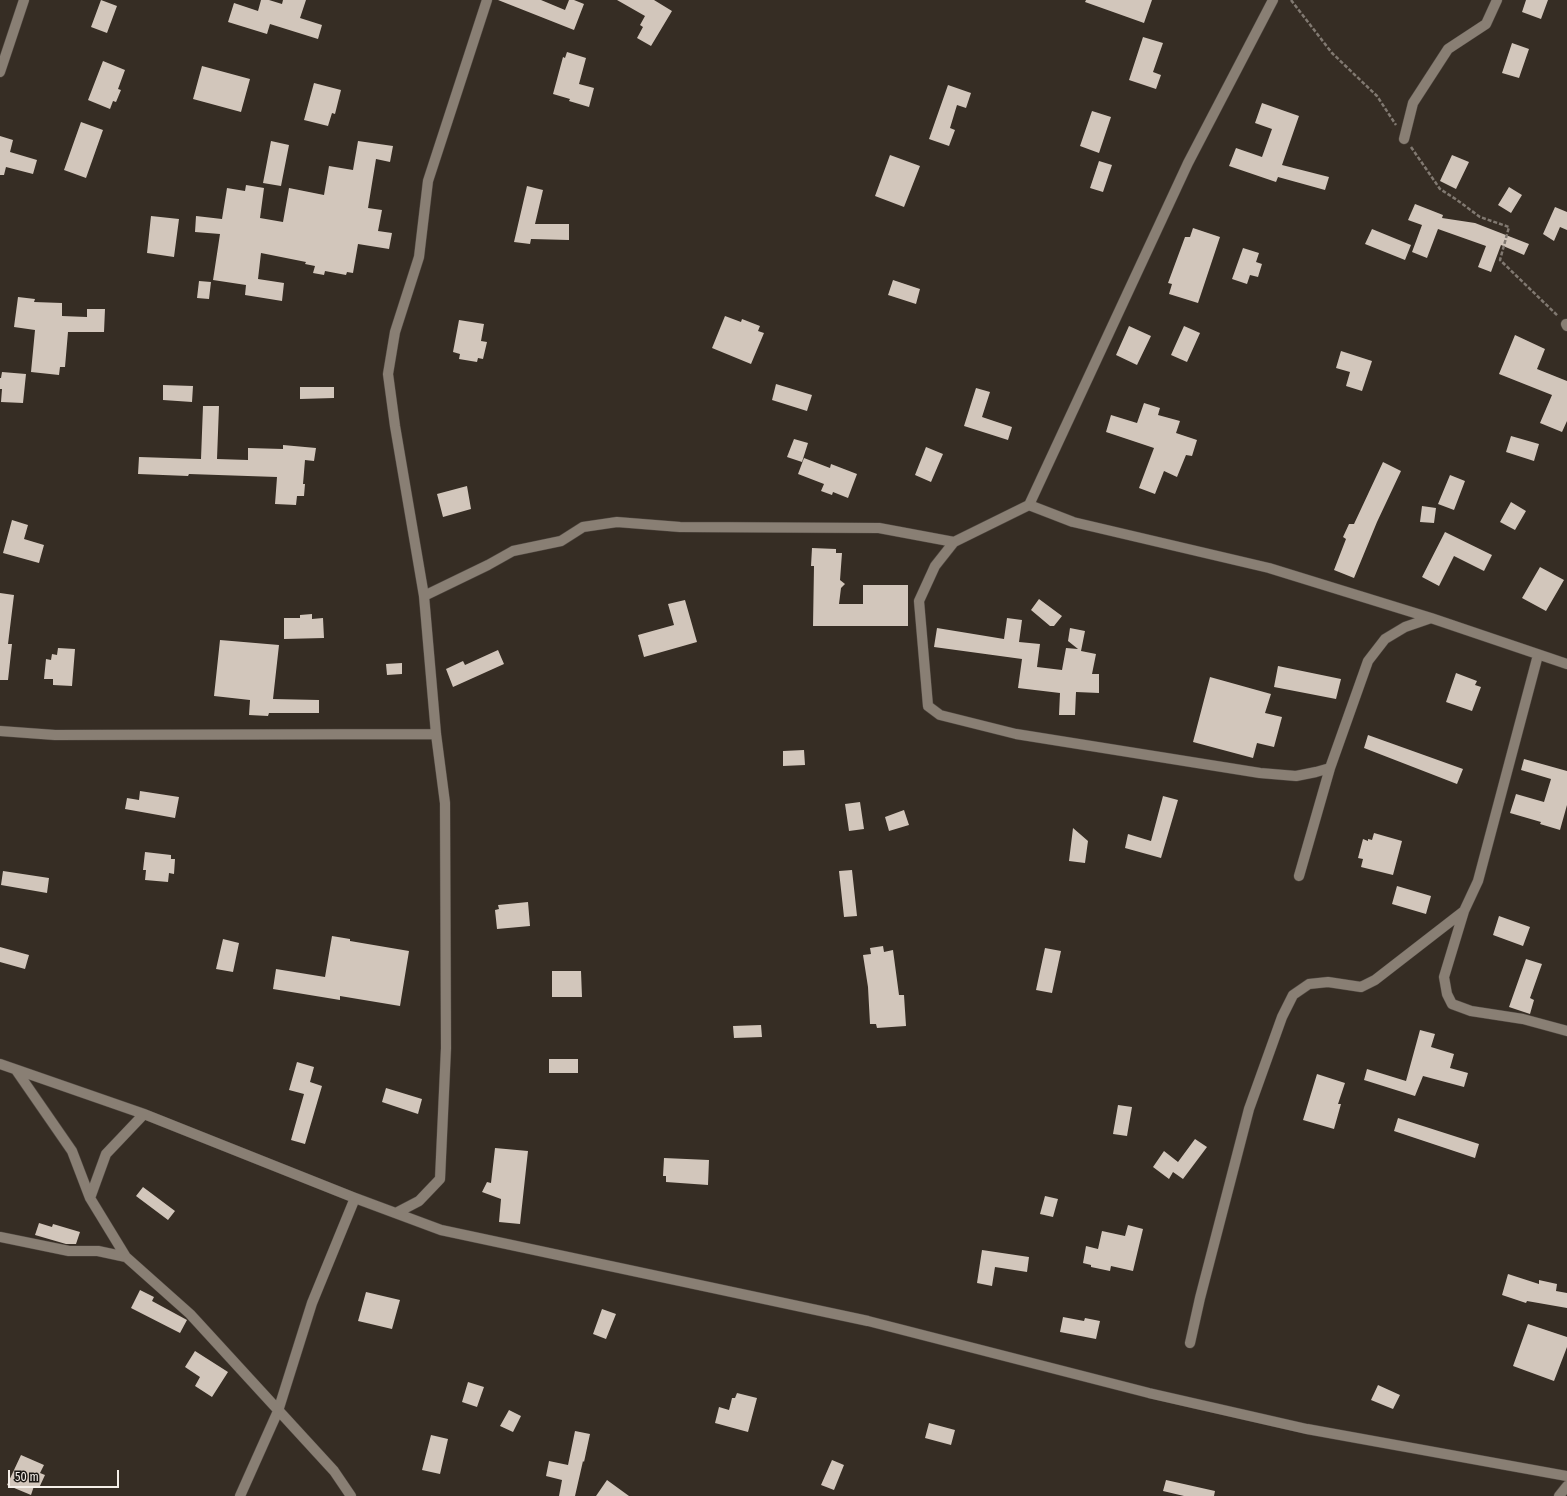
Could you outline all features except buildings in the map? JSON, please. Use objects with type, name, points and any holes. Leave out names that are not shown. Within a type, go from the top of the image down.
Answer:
[{"type":"street","points":[[0,72],[24,0]]},
{"type":"street","points":[[396,1213],[419,1201],[440,1179],[446,1048],[445,811],[436,734],[424,596],[395,426],[388,374],[395,332],[419,256],[428,182],[487,0]]},
{"type":"street","points":[[1273,0],[1188,163],[1029,505],[954,542],[935,566],[920,601],[928,706],[940,715],[1016,734],[1260,773],[1296,776],[1330,768]]},
{"type":"street","points":[[1404,138],[1413,103],[1448,48],[1486,24],[1497,0]]},
{"type":"street","points":[[1029,505],[1074,522],[1269,568],[1431,618],[1567,664]]},
{"type":"street","points":[[424,596],[488,565],[512,551],[561,540],[583,527],[617,522],[680,527],[879,528],[954,542]]},
{"type":"street","points":[[1299,876],[1330,768],[1368,661],[1385,639],[1405,626],[1431,618]]},
{"type":"street","points":[[1538,655],[1478,881],[1464,911],[1444,977],[1447,994],[1452,1004],[1471,1011],[1523,1019],[1567,1031]]},
{"type":"street","points":[[0,731],[55,735],[436,734]]},
{"type":"street","points":[[1190,1343],[1200,1298],[1250,1108],[1282,1017],[1293,995],[1309,984],[1328,982],[1361,987],[1375,980],[1464,911]]},
{"type":"street","points":[[0,1064],[144,1114],[354,1198],[441,1230],[868,1321],[1149,1393],[1307,1430],[1567,1476]]},
{"type":"street","points":[[16,1070],[72,1151],[90,1198],[126,1257],[190,1314],[334,1471],[351,1496]]},
{"type":"street","points":[[90,1198],[106,1154],[144,1114]]},
{"type":"street","points":[[240,1496],[278,1411],[312,1303],[354,1198]]},
{"type":"street","points":[[0,1237],[69,1251],[98,1251],[126,1257]]},
{"type":"street","points":[[1559,1496],[1567,1486]]},
{"type":"path","points":[[1291,0],[1332,53],[1377,96],[1404,138],[1419,157],[1440,189],[1480,218],[1509,228],[1500,260],[1566,325]]}]
